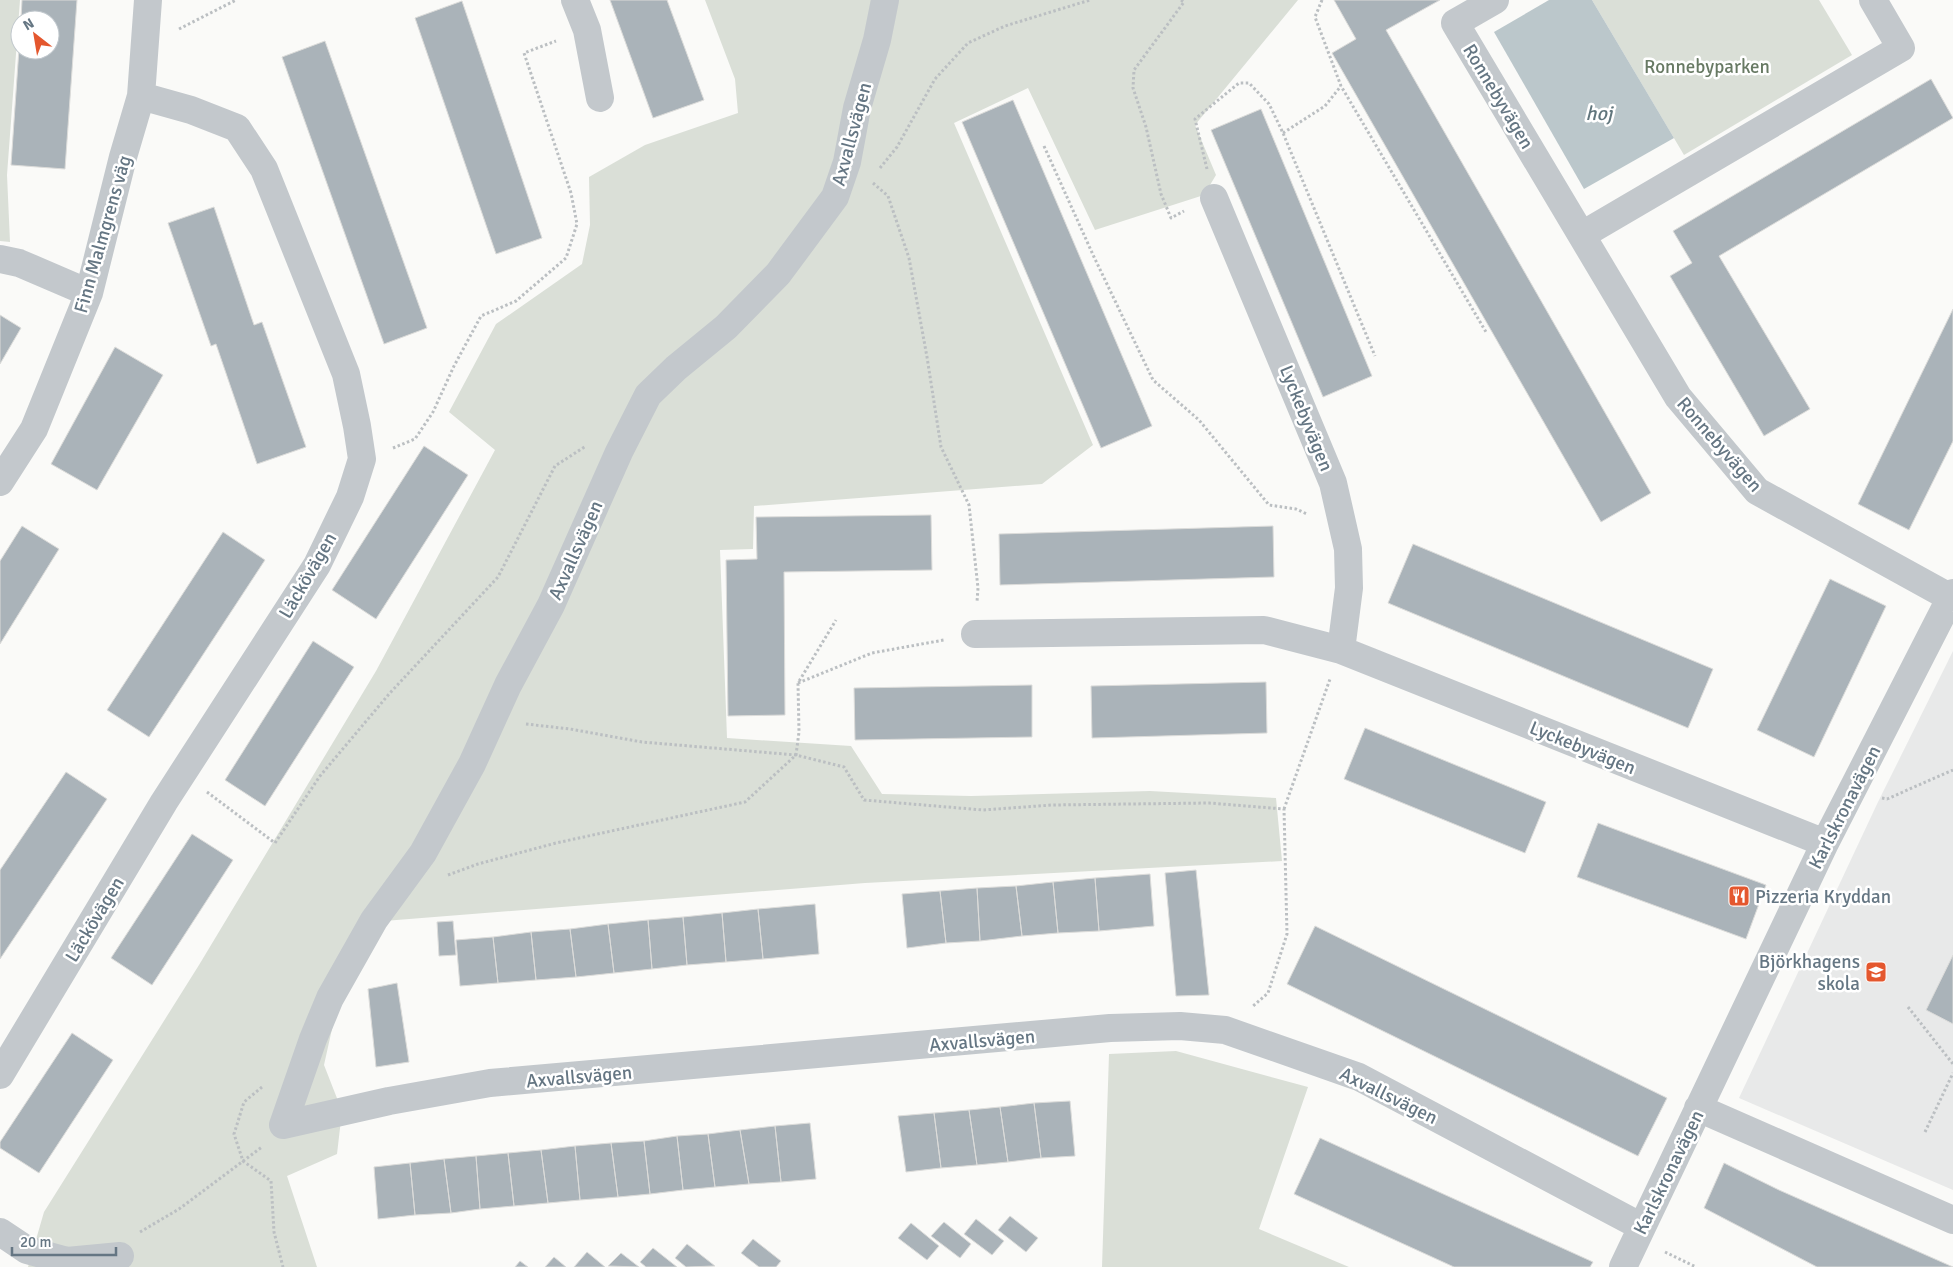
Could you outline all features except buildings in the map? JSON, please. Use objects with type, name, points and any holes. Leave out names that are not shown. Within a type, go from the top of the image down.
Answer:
[{"type":"street","name":"Finn Malmgrens väg","points":[[0,482],[34,429],[89,293],[123,157],[141,96],[148,0]]},
{"type":"street","points":[[575,0],[587,30],[600,98]]},
{"type":"street","name":"Axvallsvägen","points":[[283,1125],[313,1039],[330,998],[374,920],[423,853],[472,764],[508,685],[551,604],[619,452],[648,395],[676,368],[726,326],[778,274],[835,197],[847,162],[857,108],[876,40],[884,0]]},
{"type":"street","name":"Ronnebyvägen","points":[[1495,0],[1455,22],[1678,397],[1757,491],[1952,596]]},
{"type":"street","points":[[1582,235],[1901,48],[1873,0]]},
{"type":"street","name":"Läckövägen","points":[[0,1075],[182,773],[317,565],[350,496],[362,459],[346,374],[264,169],[237,128],[190,110],[141,96]]},
{"type":"street","name":"Lyckebyvägen","points":[[1217,203],[1333,483],[1348,549],[1349,588],[1341,650]]},
{"type":"street","points":[[0,259],[19,263],[89,293]]},
{"type":"street","name":"Karlskronavägen","points":[[1623,1267],[1825,843],[1952,596]]},
{"type":"street","name":"Lyckebyvägen","points":[[975,634],[1264,630],[1341,650],[1825,843]]},
{"type":"street","name":"Axvallsvägen","points":[[283,1125],[389,1101],[490,1084],[1110,1028],[1180,1026],[1226,1030],[1359,1077],[1642,1227]]},
{"type":"street","points":[[1698,1108],[1953,1220]]},
{"type":"street","points":[[0,1232],[27,1250],[67,1260],[126,1245]]},
{"type":"path","points":[[177,29],[236,0]]},
{"type":"path","points":[[869,180],[897,147],[934,79],[968,42],[1005,26],[1090,0]]},
{"type":"path","points":[[1184,0],[1134,70],[1133,88],[1146,126],[1161,194],[1171,218],[1217,203],[1195,119],[1239,83],[1249,83],[1269,104],[1283,134],[1375,356]]},
{"type":"path","points":[[1322,0],[1315,17],[1341,86],[1486,332]]},
{"type":"path","points":[[362,459],[414,439],[433,412],[454,366],[481,316],[516,301],[566,258],[577,224],[571,193],[524,53],[587,30]]},
{"type":"path","points":[[1283,134],[1325,106],[1341,86]]},
{"type":"path","points":[[1044,146],[1094,257],[1153,380],[1199,420],[1269,505],[1296,509],[1311,516]]},
{"type":"path","points":[[798,683],[872,653],[975,634],[978,588],[969,505],[941,447],[909,258],[888,196],[847,162]]},
{"type":"path","points":[[182,773],[275,843],[320,776],[388,694],[498,577],[556,466],[586,446]]},
{"type":"path","points":[[441,878],[478,864],[556,843],[745,802],[796,755],[799,732],[798,683],[836,620]]},
{"type":"path","points":[[1226,1030],[1268,992],[1287,934],[1284,809],[1341,650]]},
{"type":"path","points":[[493,721],[570,729],[642,742],[796,755],[844,767],[864,800],[984,810],[1052,805],[1209,803],[1284,809]]},
{"type":"path","points":[[1850,794],[1887,799],[1953,770]]},
{"type":"path","points":[[1908,1007],[1953,1064]]},
{"type":"path","points":[[1925,1132],[1953,1073]]},
{"type":"path","points":[[126,1245],[141,1232],[179,1209],[264,1146],[283,1125]]},
{"type":"path","points":[[243,1161],[271,1181],[274,1232],[283,1267]]},
{"type":"shaded area","name":"Björkhagens skola","points":[[1953,651],[1953,1190],[1739,1098],[1878,802]]},
{"type":"green space","points":[[0,0],[20,0],[19,10],[10,10],[10,60],[16,60],[7,175],[10,242],[0,241]]},
{"type":"green space","points":[[705,0],[1298,0],[1195,125],[1216,175],[1204,195],[1095,230],[1028,88],[954,123],[1093,445],[1042,484],[754,506],[753,549],[720,550],[727,738],[851,746],[882,794],[971,796],[1150,791],[1276,798],[1282,861],[865,883],[384,921],[336,1011],[324,1065],[342,1111],[337,1154],[287,1176],[317,1267],[28,1267],[44,1212],[199,965],[376,671],[495,450],[449,412],[496,324],[582,264],[590,225],[589,177],[645,145],[738,113],[735,79]]},
{"type":"green space","name":"Ronnebyparken","points":[[1592,0],[1819,0],[1852,55],[1684,155]]},
{"type":"green space","points":[[1176,1051],[1308,1087],[1259,1229],[1349,1267],[1102,1267],[1109,1054]]},
{"type":"water","name":"hoj","points":[[1549,0],[1592,0],[1674,138],[1584,189],[1494,32]]},
{"type":"place","name":"Pizzeria Kryddan","points":[[1739,896]]},
{"type":"place","name":"Björkhagens skola","points":[[1876,972]]}]
